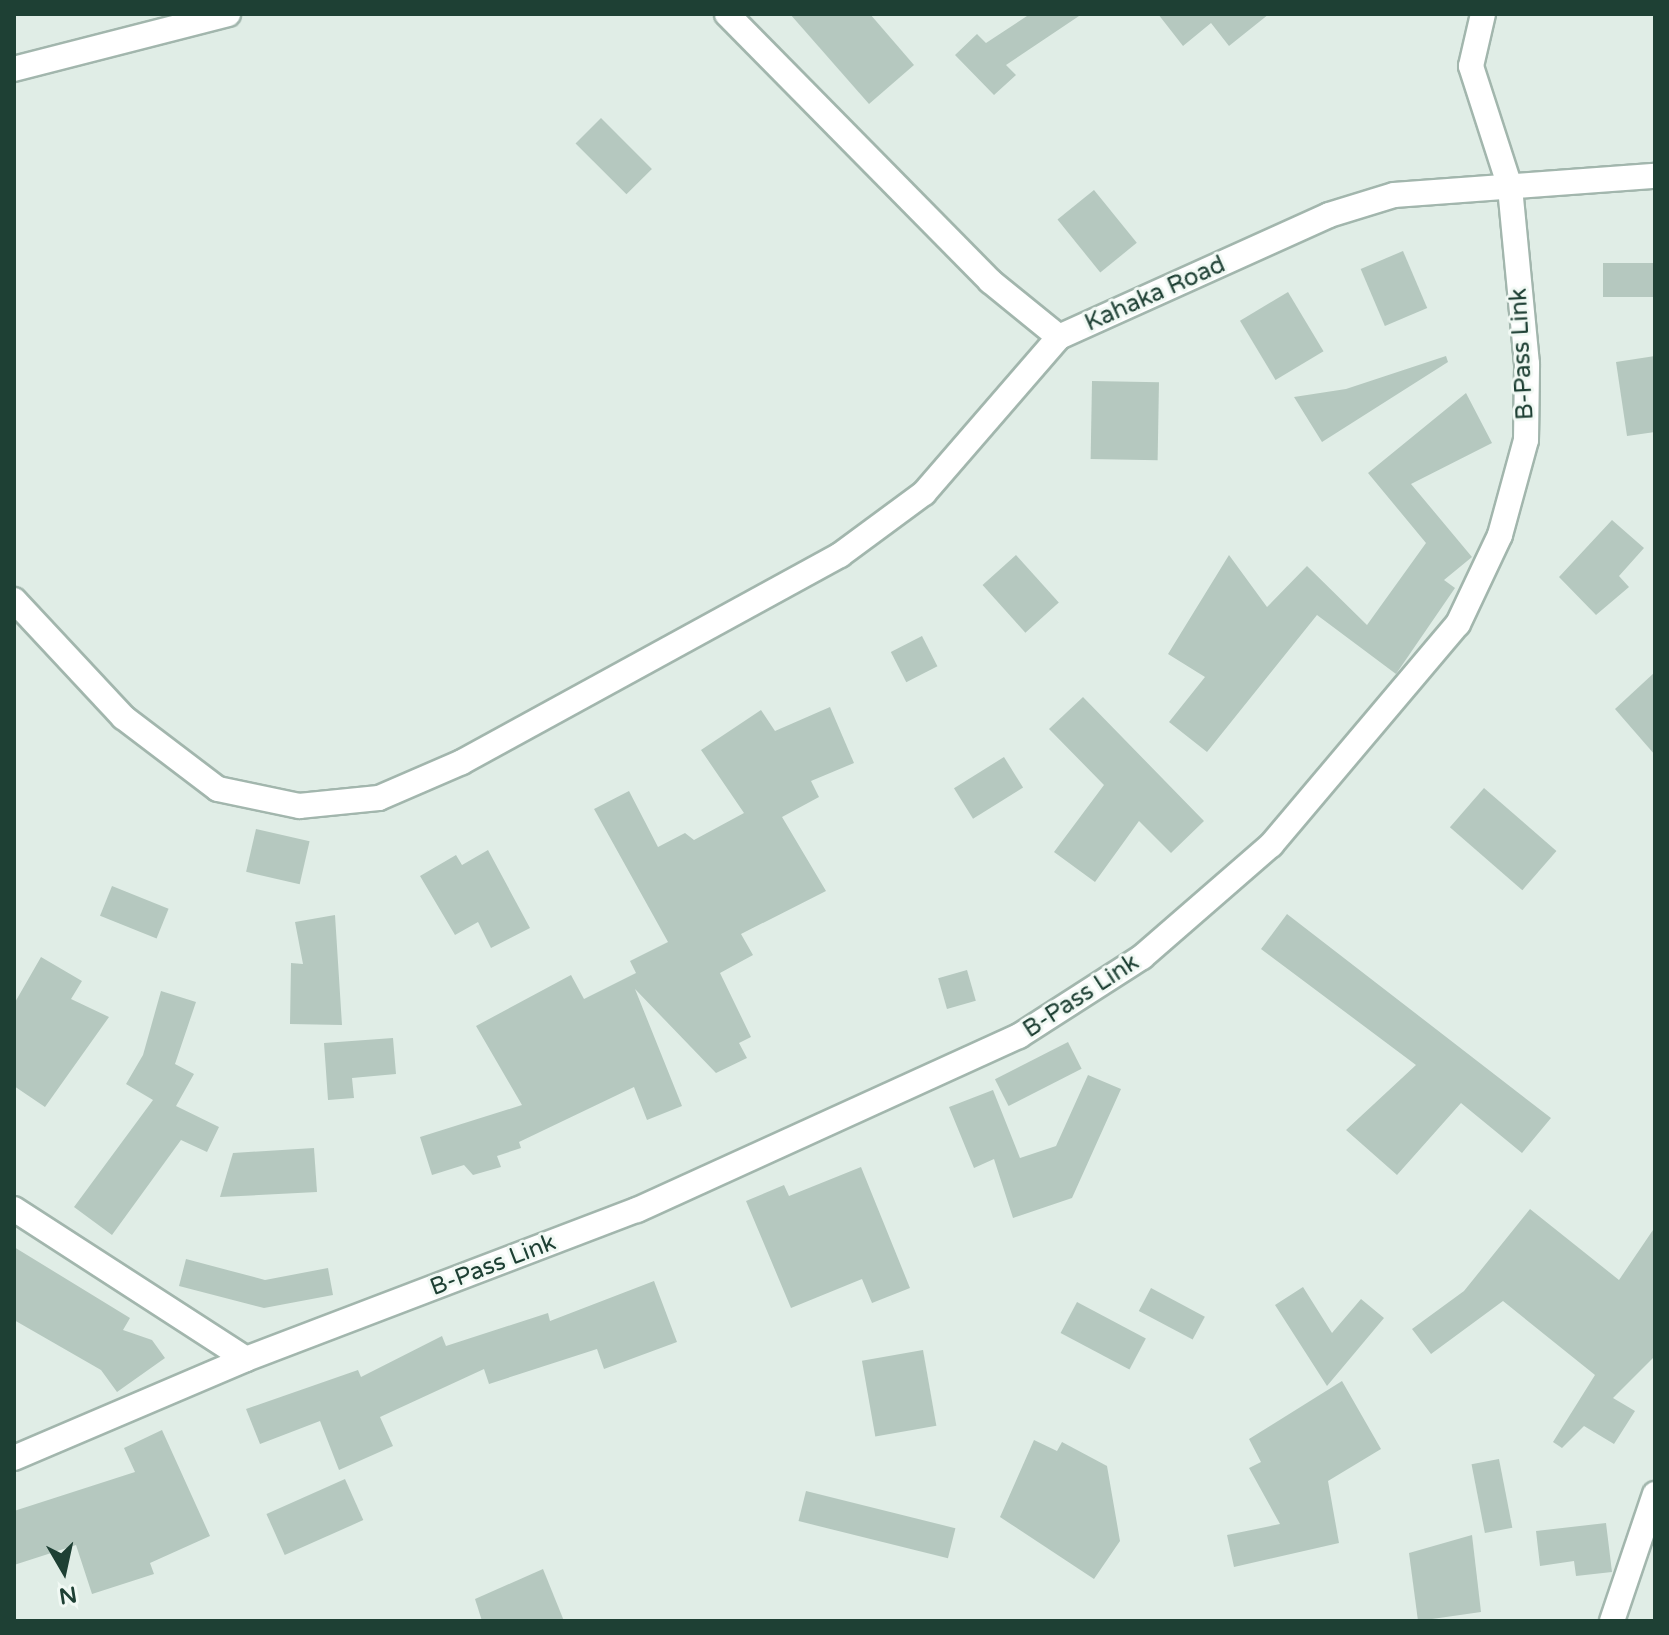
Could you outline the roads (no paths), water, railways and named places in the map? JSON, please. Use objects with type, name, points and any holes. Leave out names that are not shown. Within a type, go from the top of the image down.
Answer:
[{"type":"street","points":[[14,69],[228,14]]},
{"type":"street","name":"Kahaka Road","points":[[727,14],[990,281],[1059,337],[1329,215],[1394,195],[1655,176]]},
{"type":"street","name":"B-Pass Link","points":[[14,1458],[246,1359],[637,1210],[1019,1036],[1142,957],[1271,845],[1458,624],[1500,535],[1526,440],[1527,364],[1510,187],[1471,66],[1483,14]]},
{"type":"street","points":[[14,600],[123,717],[218,789],[299,806],[379,798],[462,762],[840,555],[924,493],[1059,337]]},
{"type":"street","points":[[14,1209],[246,1359]]},
{"type":"street","points":[[1612,1621],[1655,1494]]}]
